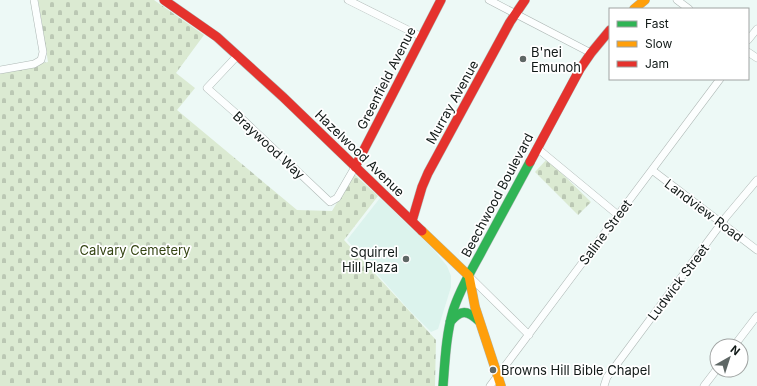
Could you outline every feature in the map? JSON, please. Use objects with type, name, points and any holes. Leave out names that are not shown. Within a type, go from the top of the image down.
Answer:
[{"type":"main road","name":"Hazelwood Avenue","points":[[164,0],[217,37],[283,97],[469,276]]},
{"type":"main road","name":"Greenfield Avenue","points":[[355,167],[441,0]]},
{"type":"main road","name":"Murray Avenue","points":[[412,221],[422,187],[428,173],[515,14],[525,0]]},
{"type":"main road","points":[[635,8],[645,0]]},
{"type":"main road","name":"Beechwood Boulevard","points":[[501,386],[475,306],[469,276],[580,69],[609,31]]},
{"type":"main road","points":[[444,386],[450,322],[457,299],[469,276]]},
{"type":"main road","points":[[450,322],[456,315],[462,312],[472,314],[480,321]]},
{"type":"street","points":[[0,70],[34,64],[40,60],[43,52],[34,0]]},
{"type":"street","points":[[348,0],[422,37]]},
{"type":"street","points":[[489,0],[591,53]]},
{"type":"street","points":[[677,0],[688,8]]},
{"type":"street","points":[[749,39],[757,29]]},
{"type":"street","name":"Braywood Way","points":[[237,56],[206,88],[239,116],[330,202],[337,198],[355,167]]},
{"type":"street","name":"Saline Street","points":[[490,386],[719,80]]},
{"type":"street","points":[[537,148],[618,215]]},
{"type":"street","name":"Landview Road","points":[[652,170],[757,250]]},
{"type":"street","name":"Ludwick Street","points":[[604,386],[607,377],[722,223],[757,180]]},
{"type":"street","name":"Hazelwood Avenue","points":[[469,276],[529,335]]},
{"type":"street","points":[[740,338],[757,316]]},
{"type":"street","points":[[704,386],[710,378]]},
{"type":"shaded area","points":[[380,198],[434,250],[447,266],[451,276],[451,287],[438,329],[431,332],[409,310],[347,240]]},
{"type":"green space","name":"Calvary Cemetery","points":[[38,0],[154,0],[204,35],[176,73],[195,88],[177,110],[297,210],[332,211],[354,174],[378,196],[344,240],[436,340],[435,386],[0,386],[0,71],[48,62]]},
{"type":"green space","points":[[547,159],[591,202],[578,215],[535,172]]},
{"type":"traffic: fast","points":[[443,386],[447,339],[453,311],[459,294],[530,162]]},
{"type":"traffic: fast","points":[[450,322],[457,315],[464,312],[479,321]]},
{"type":"traffic: slow","points":[[635,8],[645,0]]},
{"type":"traffic: slow","points":[[422,231],[469,276],[475,307],[501,386]]},
{"type":"traffic: jam","points":[[164,0],[217,37],[283,97],[422,231]]},
{"type":"traffic: jam","points":[[355,167],[441,0]]},
{"type":"traffic: jam","points":[[412,221],[422,187],[428,173],[510,22],[525,0]]},
{"type":"traffic: jam","points":[[530,162],[580,69],[609,31]]},
{"type":"place","name":"B'nei Emunoh","points":[[523,59]]},
{"type":"place","name":"Squirrel Hill Plaza","points":[[406,259]]},
{"type":"place","name":"Browns Hill Bible Chapel","points":[[493,370]]}]
